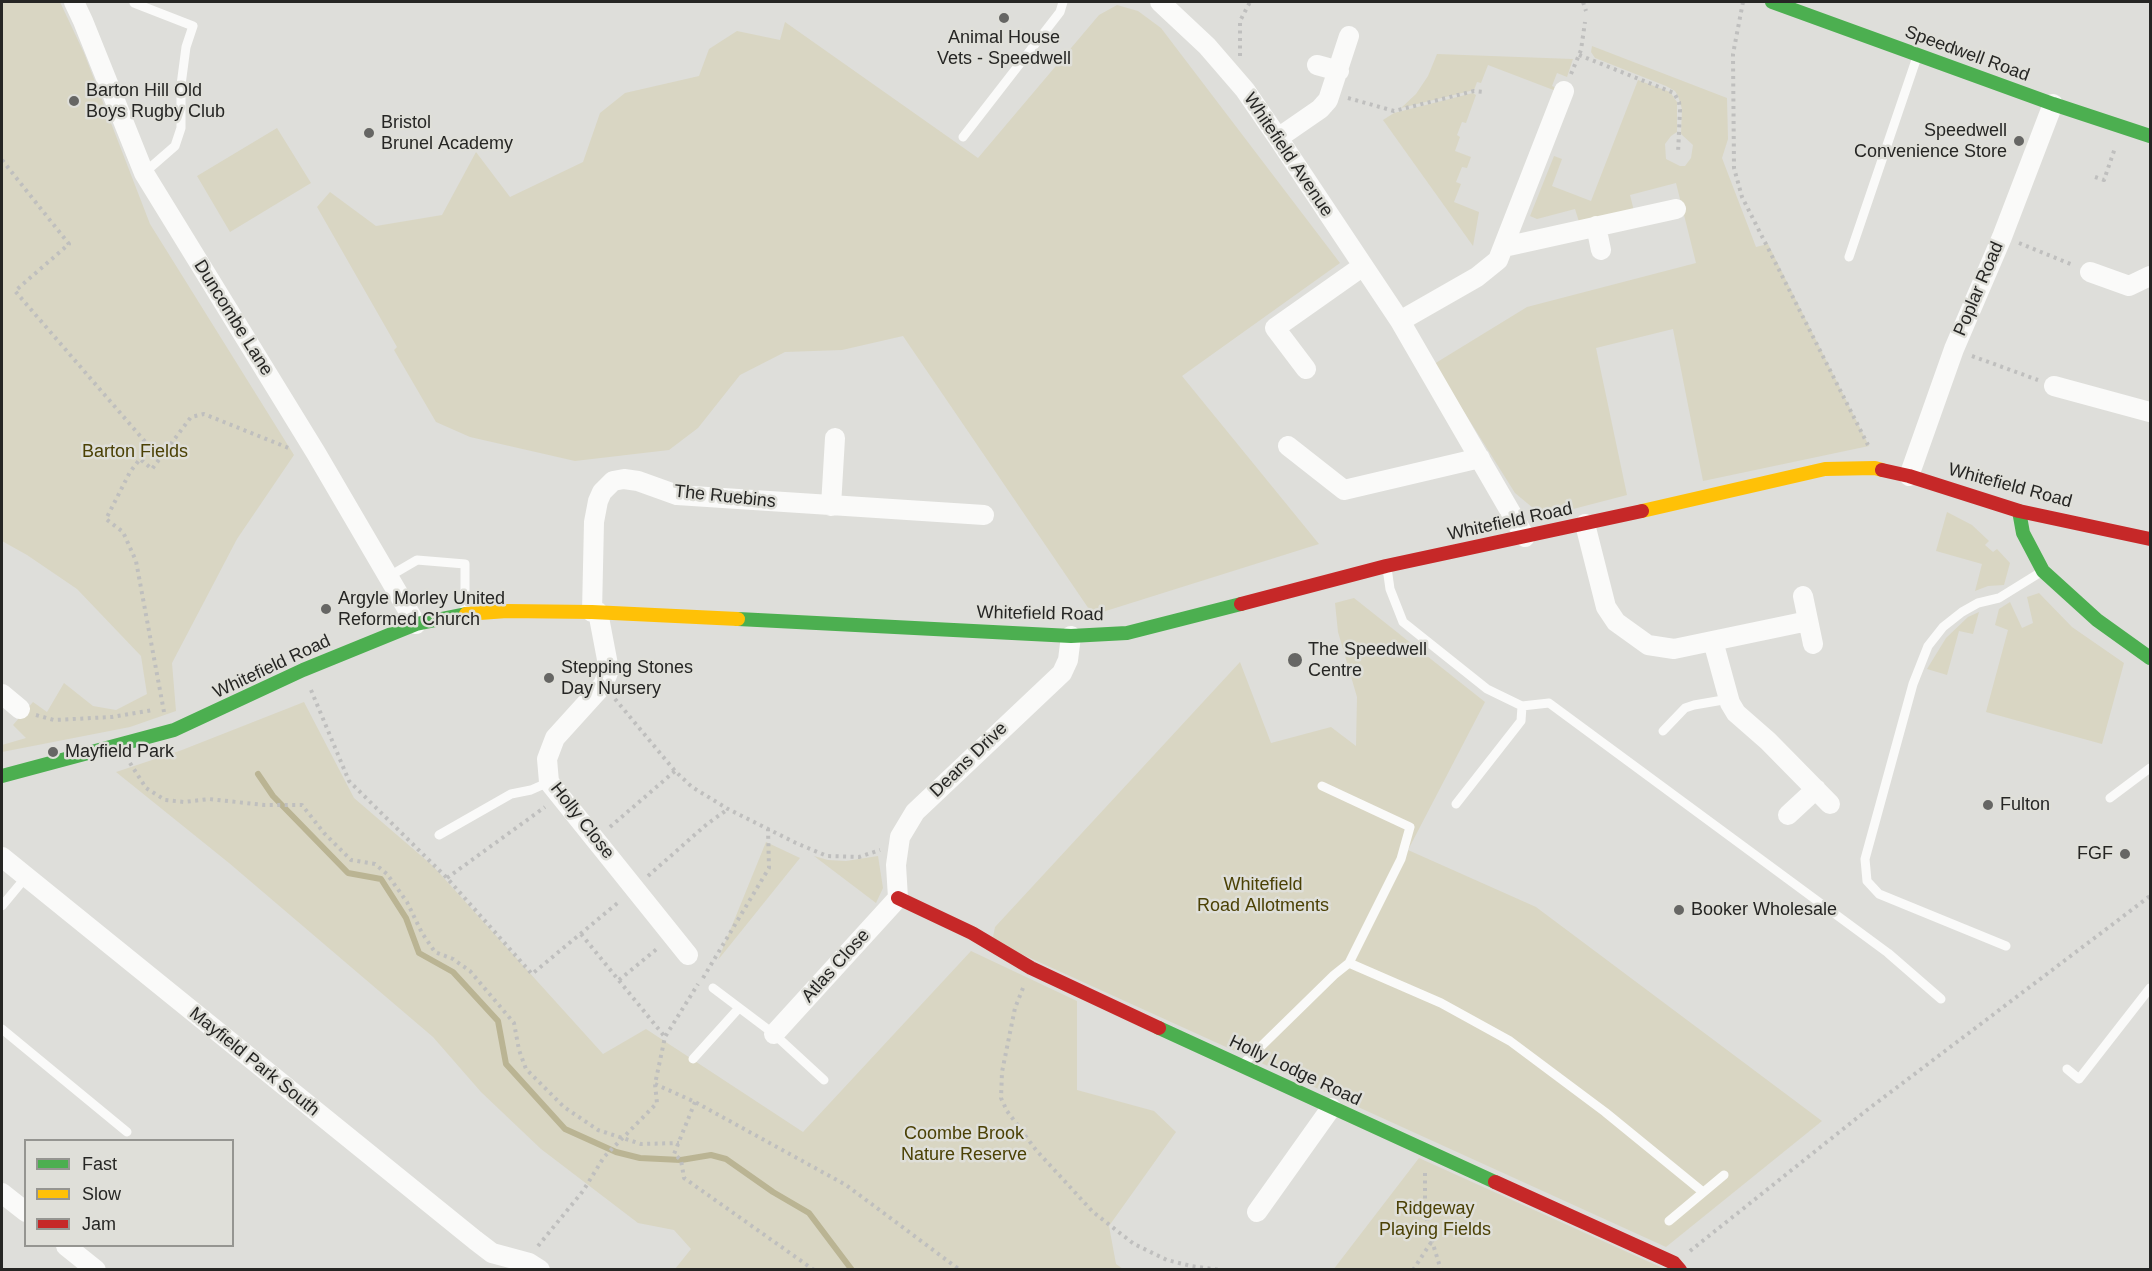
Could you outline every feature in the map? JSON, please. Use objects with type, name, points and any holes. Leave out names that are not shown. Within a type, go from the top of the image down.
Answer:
[{"type":"main road","name":"Speedwell Road","points":[[1772,2],[2053,104],[2151,136]]},
{"type":"main road","name":"Whitefield Road","points":[[2,776],[174,730],[303,670],[416,624],[465,614],[507,611],[595,612],[1071,636],[1127,633],[1386,566],[1585,524],[1825,469],[1872,468],[1909,476],[2019,511],[2151,539]]},
{"type":"main road","points":[[2019,511],[2025,539],[2043,571],[2097,620],[2151,658]]},
{"type":"main road","name":"Holly Lodge Road","points":[[898,898],[972,933],[1031,968],[1677,1266]]},
{"type":"street","name":"Duncombe Lane","points":[[74,2],[144,173],[316,453],[416,624]]},
{"type":"street","name":"Whitefield Avenue","points":[[1160,2],[1206,46],[1245,90],[1278,138],[1400,321],[1525,537]]},
{"type":"street","points":[[1278,138],[1320,109],[1332,94],[1349,36]]},
{"type":"street","points":[[1317,65],[1339,72]]},
{"type":"street","points":[[1400,321],[1496,263],[1564,91]]},
{"type":"street","name":"Poplar Road","points":[[1909,476],[1942,382],[2053,104]]},
{"type":"street","points":[[1504,247],[1676,208]]},
{"type":"street","points":[[1596,226],[1602,250]]},
{"type":"street","points":[[1306,369],[1275,328],[1363,266]]},
{"type":"street","points":[[2090,272],[2129,286],[2151,276]]},
{"type":"street","points":[[2054,386],[2151,412]]},
{"type":"street","points":[[831,506],[835,438]]},
{"type":"street","points":[[1288,446],[1344,490],[1480,458]]},
{"type":"street","name":"The Ruebins","points":[[595,612],[594,522],[598,501],[602,492],[613,482],[624,478],[677,495],[984,515]]},
{"type":"street","points":[[1585,524],[1603,599],[1610,615],[1642,641],[1660,648],[1674,649],[1808,621]]},
{"type":"street","points":[[1803,596],[1813,644]]},
{"type":"street","points":[[595,612],[609,670],[603,685]]},
{"type":"street","name":"Deans Drive","points":[[898,898],[896,865],[900,837],[915,812],[1062,674],[1068,660],[1071,636]]},
{"type":"street","points":[[1713,641],[1733,709],[1830,804]]},
{"type":"street","name":"Holly Close","points":[[603,685],[555,738],[547,759],[554,789],[688,955]]},
{"type":"street","points":[[2,694],[20,710]]},
{"type":"street","points":[[1788,814],[1816,789]]},
{"type":"street","name":"Mayfield Park South","points":[[2,857],[475,1240],[492,1253],[522,1265]]},
{"type":"street","name":"Atlas Close","points":[[774,1034],[898,898]]},
{"type":"street","points":[[1257,1212],[1331,1108]]},
{"type":"street","points":[[2,1193],[24,1210]]},
{"type":"street","points":[[68,1247],[96,1269]]},
{"type":"lane","points":[[963,137],[1060,12],[1063,2]]},
{"type":"lane","points":[[134,3],[193,26],[186,47],[181,85],[181,128],[175,146],[144,173]]},
{"type":"lane","points":[[1849,256],[1918,56]]},
{"type":"lane","points":[[388,577],[417,560],[465,564],[465,614]]},
{"type":"lane","points":[[1386,566],[1390,589],[1403,622],[1487,688],[1522,706],[1550,703],[1888,953],[1941,999]]},
{"type":"lane","points":[[2006,946],[1879,894],[1867,881],[1864,859],[1913,684],[1928,646],[1943,627],[1962,612],[1978,603],[1999,598],[2043,571]]},
{"type":"lane","points":[[1663,731],[1685,708],[1729,699]]},
{"type":"lane","points":[[1456,804],[1521,721],[1522,706]]},
{"type":"lane","points":[[2110,798],[2151,768]]},
{"type":"lane","points":[[1242,1066],[1349,963],[1401,859],[1410,827],[1322,786]]},
{"type":"lane","points":[[439,835],[511,794],[554,789]]},
{"type":"lane","points":[[2,906],[26,877]]},
{"type":"lane","points":[[1349,963],[1441,1003],[1510,1041],[1605,1112],[1703,1192]]},
{"type":"lane","points":[[713,988],[774,1034],[824,1080]]},
{"type":"lane","points":[[2067,1069],[2079,1079],[2151,988]]},
{"type":"lane","points":[[693,1059],[739,1008]]},
{"type":"lane","points":[[2,1029],[126,1132]]},
{"type":"lane","points":[[1669,1221],[1724,1175]]},
{"type":"path","points":[[1245,90],[1241,60],[1240,21],[1250,2]]},
{"type":"path","points":[[1583,2],[1586,11]]},
{"type":"path","points":[[1743,2],[1733,54],[1734,168],[1742,197],[1868,444],[1872,468]]},
{"type":"path","points":[[1564,91],[1579,55],[1585,22]]},
{"type":"path","points":[[1579,55],[1674,93],[1680,110],[1678,154]]},
{"type":"path","points":[[1332,94],[1394,111],[1474,91],[1484,92]]},
{"type":"path","points":[[2095,177],[2104,180],[2122,128]]},
{"type":"path","points":[[2,160],[69,244],[15,291],[160,459]]},
{"type":"path","points":[[2024,246],[2090,272]]},
{"type":"path","points":[[1975,357],[2054,386]]},
{"type":"path","points":[[174,730],[162,708],[136,561],[123,532],[106,519],[130,472],[140,459],[152,469],[191,417],[204,414],[291,449],[316,453]]},
{"type":"path","points":[[303,670],[349,781],[447,878],[532,974],[635,888],[706,824],[728,809]]},
{"type":"path","points":[[603,685],[675,771],[692,787],[728,809],[827,856],[859,857],[882,850],[900,837]]},
{"type":"path","points":[[20,710],[54,720],[112,717],[162,708]]},
{"type":"path","points":[[117,745],[146,788],[165,800],[184,802],[209,799],[264,805],[302,805],[324,833],[351,860],[375,864],[387,874],[407,902],[422,933],[435,952],[453,959],[470,971],[514,1023],[519,1050],[526,1069],[564,1107],[598,1130],[641,1144],[679,1143]]},
{"type":"path","points":[[595,840],[675,771]]},
{"type":"path","points":[[447,878],[554,789]]},
{"type":"path","points":[[522,1265],[583,1191],[604,1157],[657,1103],[655,1084],[665,1037],[769,868],[768,829]]},
{"type":"path","points":[[1677,1266],[1868,1110],[2151,896]]},
{"type":"path","points":[[581,934],[665,1037]]},
{"type":"path","points":[[619,980],[674,936]]},
{"type":"path","points":[[1031,968],[1015,1008],[1002,1072],[1001,1098],[1007,1111],[1036,1150],[1093,1212],[1134,1244],[1167,1260],[1191,1266],[1220,1269]]},
{"type":"path","points":[[655,1084],[695,1102],[846,1185],[960,1269]]},
{"type":"path","points":[[695,1102],[674,1154],[681,1160],[684,1178],[814,1269]]},
{"type":"path","points":[[1426,1150],[1425,1209],[1441,1269]]},
{"type":"path","points":[[1413,1269],[1432,1241]]},
{"type":"green space","name":"Barton Fields","points":[[2,2],[60,2],[84,53],[150,224],[294,455],[237,539],[172,663],[176,711],[130,727],[2,752],[2,745],[26,738],[13,725],[33,702],[47,712],[64,683],[93,706],[116,710],[147,694],[141,656],[77,589],[2,541]]},
{"type":"green space","points":[[1117,5],[1138,11],[1161,28],[1340,263],[1182,376],[1319,544],[1093,615],[903,336],[842,350],[785,352],[740,375],[698,428],[669,450],[575,461],[470,437],[436,422],[394,350],[397,347],[317,207],[330,192],[376,226],[442,215],[476,152],[510,197],[583,162],[600,113],[625,93],[699,76],[709,49],[737,31],[780,40],[785,22],[978,158],[1099,15]]},
{"type":"green space","points":[[1592,46],[1727,98],[1728,139],[1722,158],[1756,247],[1768,244],[1869,446],[1703,481],[1673,329],[1596,348],[1627,495],[1554,514],[1533,508],[1515,493],[1434,364],[1527,307],[1696,263],[1676,183],[1630,195],[1634,211],[1580,225],[1575,209],[1537,219],[1530,216],[1554,156],[1562,159],[1552,186],[1591,201],[1638,80],[1670,92],[1677,102],[1677,132],[1665,144],[1666,159],[1685,166],[1691,158],[1693,145],[1681,134],[1682,109],[1675,91],[1595,58],[1591,52]]},
{"type":"green space","points":[[1437,54],[1573,59],[1567,77],[1557,73],[1552,86],[1562,90],[1556,91],[1488,65],[1481,83],[1477,82],[1474,90],[1401,108],[1416,94],[1428,76]]},
{"type":"green space","points":[[1473,93],[1476,95],[1466,123],[1462,122],[1457,135],[1460,137],[1455,151],[1471,157],[1467,168],[1462,167],[1456,182],[1461,184],[1454,202],[1479,212],[1473,246],[1383,120],[1394,113]]},
{"type":"green space","points":[[277,128],[311,183],[230,232],[197,176]]},
{"type":"green space","points":[[1947,512],[1972,525],[1989,541],[1985,545],[1993,552],[1997,549],[2010,563],[2004,585],[1988,586],[1975,591],[1982,564],[1936,551]]},
{"type":"green space","points":[[2039,593],[2072,627],[2124,663],[2102,744],[1986,712],[2008,630],[1995,625],[1999,609],[2010,602],[2022,628],[2033,623],[2027,597]]},
{"type":"green space","name":"Whitefield Road Allotments","points":[[1354,598],[1485,702],[1408,850],[1536,907],[1822,1121],[1666,1247],[1006,947],[993,937],[995,927],[1240,662],[1271,743],[1331,727],[1356,746],[1357,697],[1338,632],[1335,603]]},
{"type":"green space","points":[[1979,612],[1973,634],[1959,631],[1947,675],[1927,669],[1946,638],[1968,617]]},
{"type":"green space","name":"Coombe Brook Nature Reserve","points":[[304,702],[354,798],[433,866],[603,1054],[646,1029],[803,1132],[971,951],[1077,1001],[1077,1090],[1154,1111],[1176,1132],[1109,1226],[1116,1264],[1123,1269],[675,1269],[691,1249],[674,1230],[638,1223],[541,1149],[481,1092],[433,1037],[229,863],[116,772],[182,750]]},
{"type":"green space","points":[[766,842],[800,858],[718,960]]},
{"type":"green space","points":[[814,856],[846,861],[878,856],[883,888],[876,903]]},
{"type":"green space","name":"Ridgeway Playing Fields","points":[[1419,1158],[1667,1270],[1333,1270]]},
{"type":"waterway","points":[[258,774],[273,796],[348,873],[381,879],[406,918],[419,953],[453,972],[498,1021],[506,1064],[565,1129],[616,1152],[640,1158],[681,1160],[711,1155],[726,1159],[773,1192],[809,1213],[852,1270]]},
{"type":"traffic: fast","points":[[1772,2],[2053,104],[2150,136]]},
{"type":"traffic: fast","points":[[2019,511],[2023,533],[2043,571],[2097,620],[2150,658]]},
{"type":"traffic: fast","points":[[738,619],[1071,636],[1127,633],[1241,604]]},
{"type":"traffic: fast","points":[[2,776],[174,730],[303,670],[416,624],[466,614]]},
{"type":"traffic: fast","points":[[1159,1028],[1495,1182]]},
{"type":"traffic: slow","points":[[1642,511],[1825,469],[1875,468],[1882,470]]},
{"type":"traffic: slow","points":[[466,614],[507,611],[592,612],[738,619]]},
{"type":"traffic: jam","points":[[1882,470],[1909,476],[2019,511],[2150,539]]},
{"type":"traffic: jam","points":[[1241,604],[1386,566],[1642,511]]},
{"type":"traffic: jam","points":[[898,898],[972,933],[1031,968],[1159,1028]]},
{"type":"traffic: jam","points":[[1495,1182],[1674,1263],[1680,1270]]},
{"type":"place","name":"Animal House Vets - Speedwell","points":[[1004,18]]},
{"type":"place","name":"Barton Hill Old Boys Rugby Club","points":[[74,101]]},
{"type":"place","name":"Bristol Brunel Academy","points":[[369,133]]},
{"type":"place","name":"Speedwell Convenience Store","points":[[2019,141]]},
{"type":"place","name":"Argyle Morley United Reformed Church","points":[[326,609]]},
{"type":"place","name":"The Speedwell Centre","points":[[1295,660]]},
{"type":"place","name":"Stepping Stones Day Nursery","points":[[549,678]]},
{"type":"place","name":"Mayfield Park","points":[[53,752]]},
{"type":"place","name":"Fulton","points":[[1988,805]]},
{"type":"place","name":"FGF","points":[[2125,854]]},
{"type":"place","name":"Booker Wholesale","points":[[1679,910]]}]
